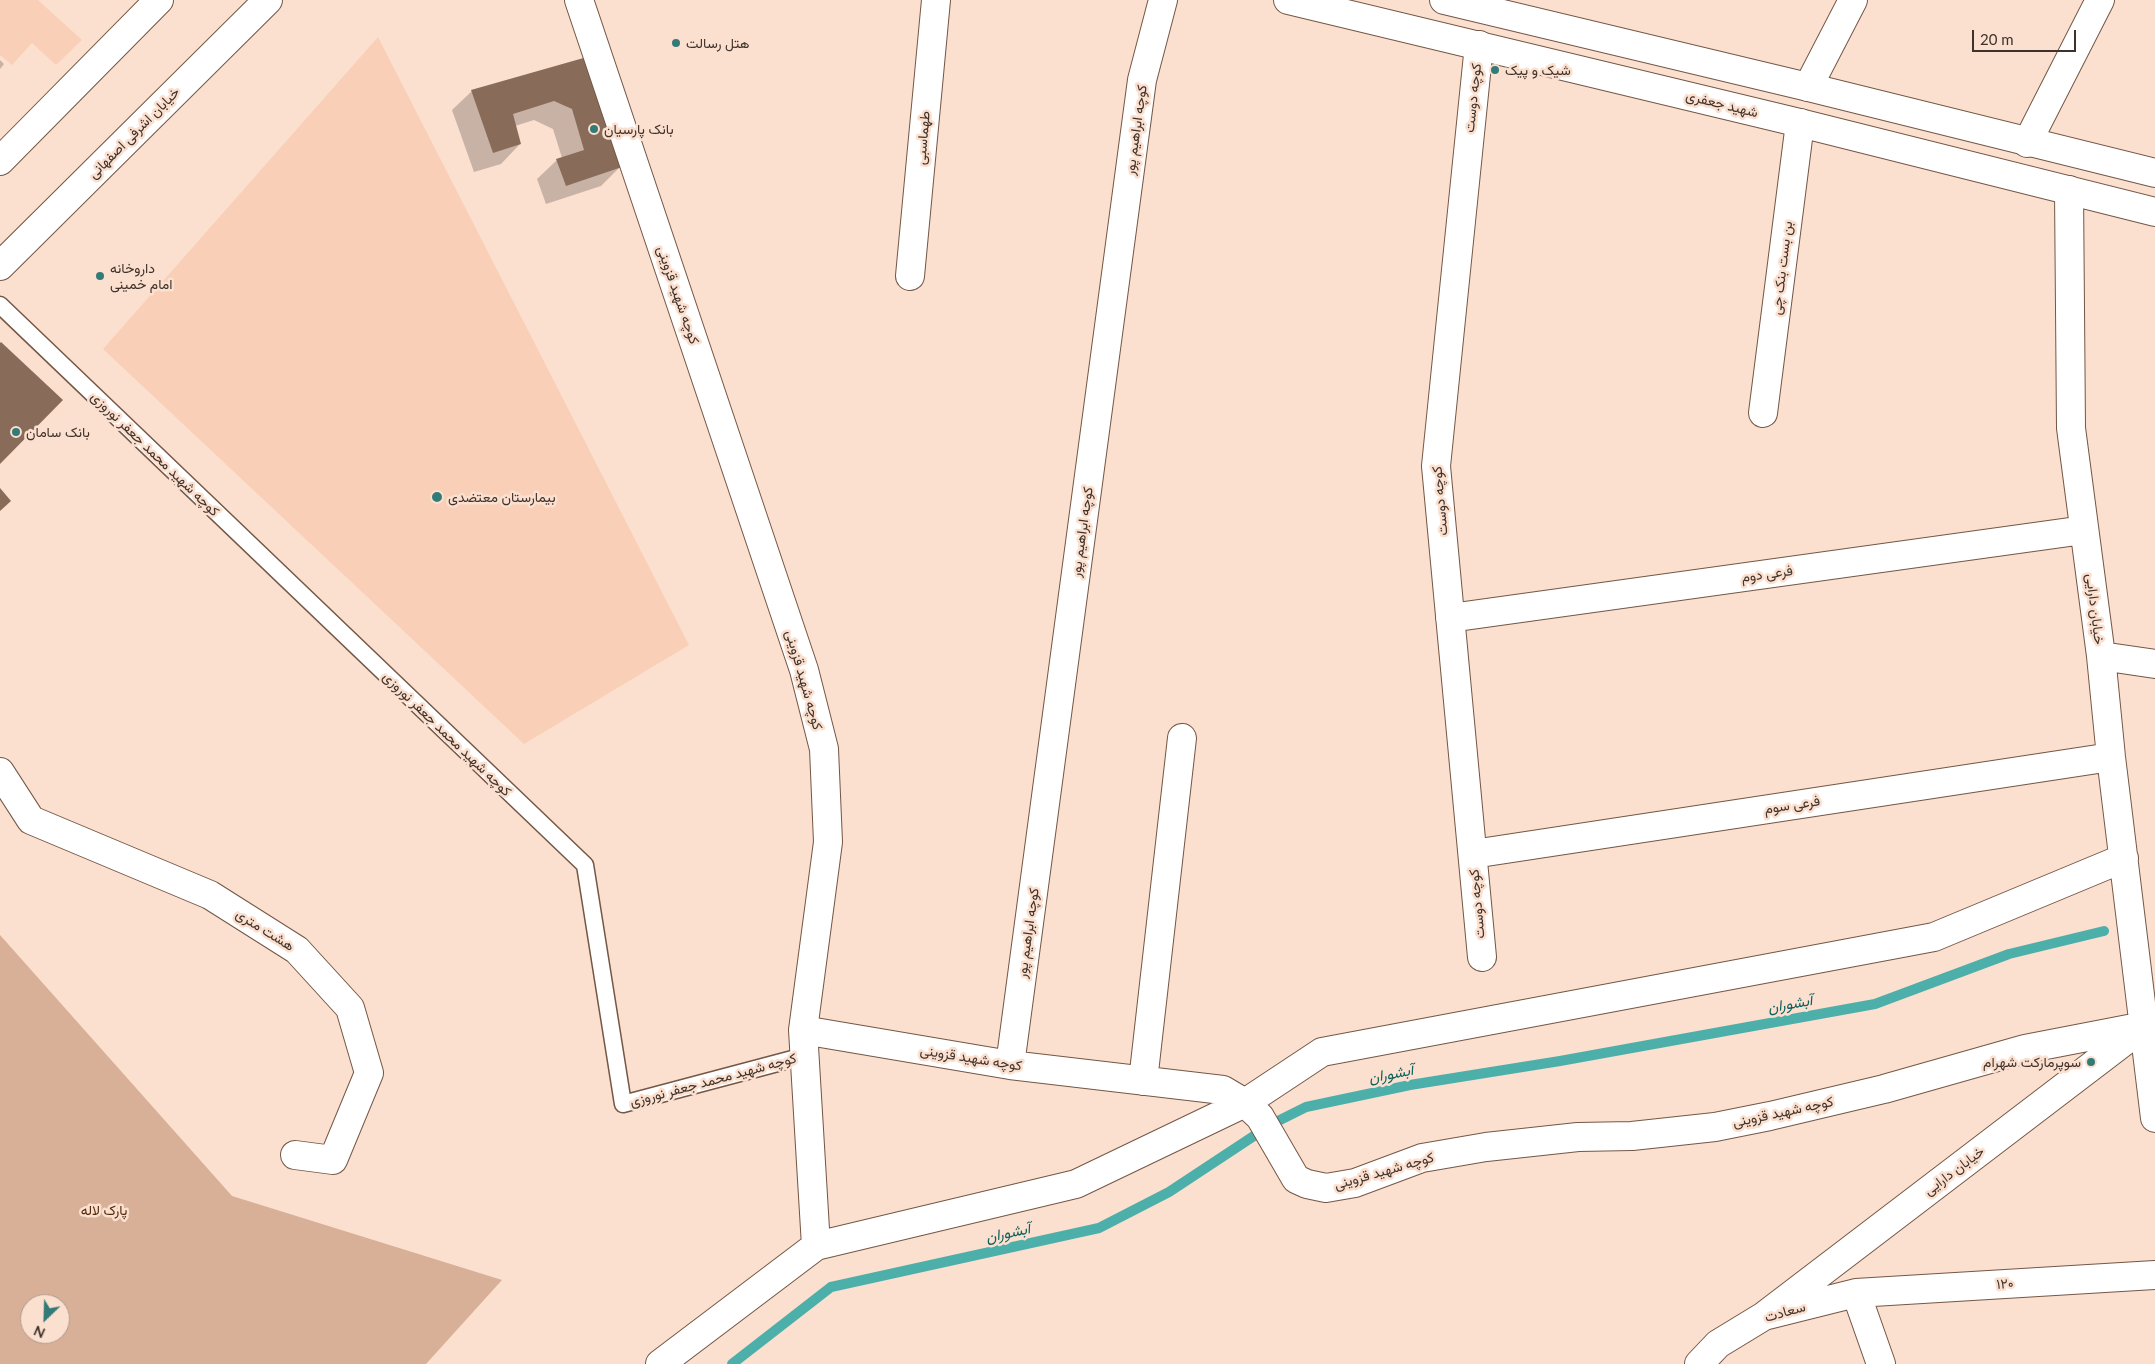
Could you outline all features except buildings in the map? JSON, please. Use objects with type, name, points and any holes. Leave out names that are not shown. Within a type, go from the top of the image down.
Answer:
[{"type":"street","points":[[0,161],[159,0]]},
{"type":"street","name":"خیابان اشرفی اصفهانی","points":[[0,266],[268,0]]},
{"type":"street","name":"کوچه شهید قزوینی","points":[[579,0],[804,670],[824,749],[828,842],[803,1043],[1222,1090],[1253,1110],[1296,1179],[1307,1184],[1326,1188],[1338,1187],[1422,1158],[1486,1147],[1578,1137],[1632,1136],[1716,1127],[1884,1089],[2025,1049],[2144,1026]]},
{"type":"street","name":"طهماسبی","points":[[910,276],[936,0]]},
{"type":"street","name":"کوچه ابراهیم پور","points":[[1010,1065],[1142,80],[1163,0]]},
{"type":"street","name":"شهید جعفری","points":[[1288,0],[1800,123],[2155,212]]},
{"type":"street","points":[[1444,0],[1808,87],[2027,143],[2155,173]]},
{"type":"street","points":[[1808,87],[1853,0]]},
{"type":"street","points":[[2027,143],[2100,0]]},
{"type":"street","name":"کوچه دوست","points":[[1479,46],[1436,466],[1482,957]]},
{"type":"street","name":"بن بست بنک چی","points":[[1763,413],[1800,123]]},
{"type":"street","name":"خیابان دارایی","points":[[2069,190],[2071,428],[2101,656],[2111,757],[2155,1118]]},
{"type":"street","name":"فرعی دوم","points":[[1450,618],[2084,530]]},
{"type":"street","points":[[2101,656],[2155,664]]},
{"type":"street","points":[[1143,1081],[1182,738]]},
{"type":"street","name":"فرعی سوم","points":[[1472,854],[2111,757]]},
{"type":"street","name":"هشت متری","points":[[0,772],[31,820],[210,896],[297,950],[350,1008],[369,1073],[333,1160],[295,1155]]},
{"type":"street","points":[[660,1364],[816,1246],[1076,1184],[1253,1110],[1322,1052],[1934,937],[2124,858]]},
{"type":"street","name":"خیابان دارایی","points":[[1764,1316],[2144,1026]]},
{"type":"street","points":[[803,1043],[816,1246]]},
{"type":"street","name":"۱۲۰","points":[[1856,1293],[2155,1274]]},
{"type":"street","points":[[1856,1293],[1881,1364]]},
{"type":"street","name":"سعادت","points":[[1699,1364],[1718,1344],[1764,1316],[1856,1293]]},
{"type":"lane","name":"کوچه شهید محمد جعفر نوروزی","points":[[0,305],[585,865],[623,1104],[803,1043]]},
{"type":"shaded area","points":[[0,0],[38,0],[82,40],[56,65],[32,43],[12,65],[0,55]]},
{"type":"shaded area","name":"بیمارستان معتضدی","points":[[378,37],[689,645],[524,744],[103,349]]},
{"type":"green space","name":"پارک لاله","points":[[0,935],[232,1196],[502,1280],[426,1364],[0,1364]]},
{"type":"waterway","name":"آبشوران","points":[[732,1364],[831,1287],[1099,1228],[1169,1192],[1272,1124],[1306,1107],[1410,1085],[1560,1061],[1875,1004],[2009,954],[2104,931]]},
{"type":"place","name":"هتل رسالت","points":[[676,43]]},
{"type":"place","name":"شیک و پیک","points":[[1495,70]]},
{"type":"place","name":"بانک پارسیان","points":[[594,129]]},
{"type":"place","name":"داروخانه امام خمینی","points":[[100,276]]},
{"type":"place","name":"بانک سامان","points":[[16,432]]},
{"type":"place","name":"بیمارستان معتضدی","points":[[437,497]]},
{"type":"place","name":"سوپرمارکت شهرام","points":[[2091,1062]]}]
